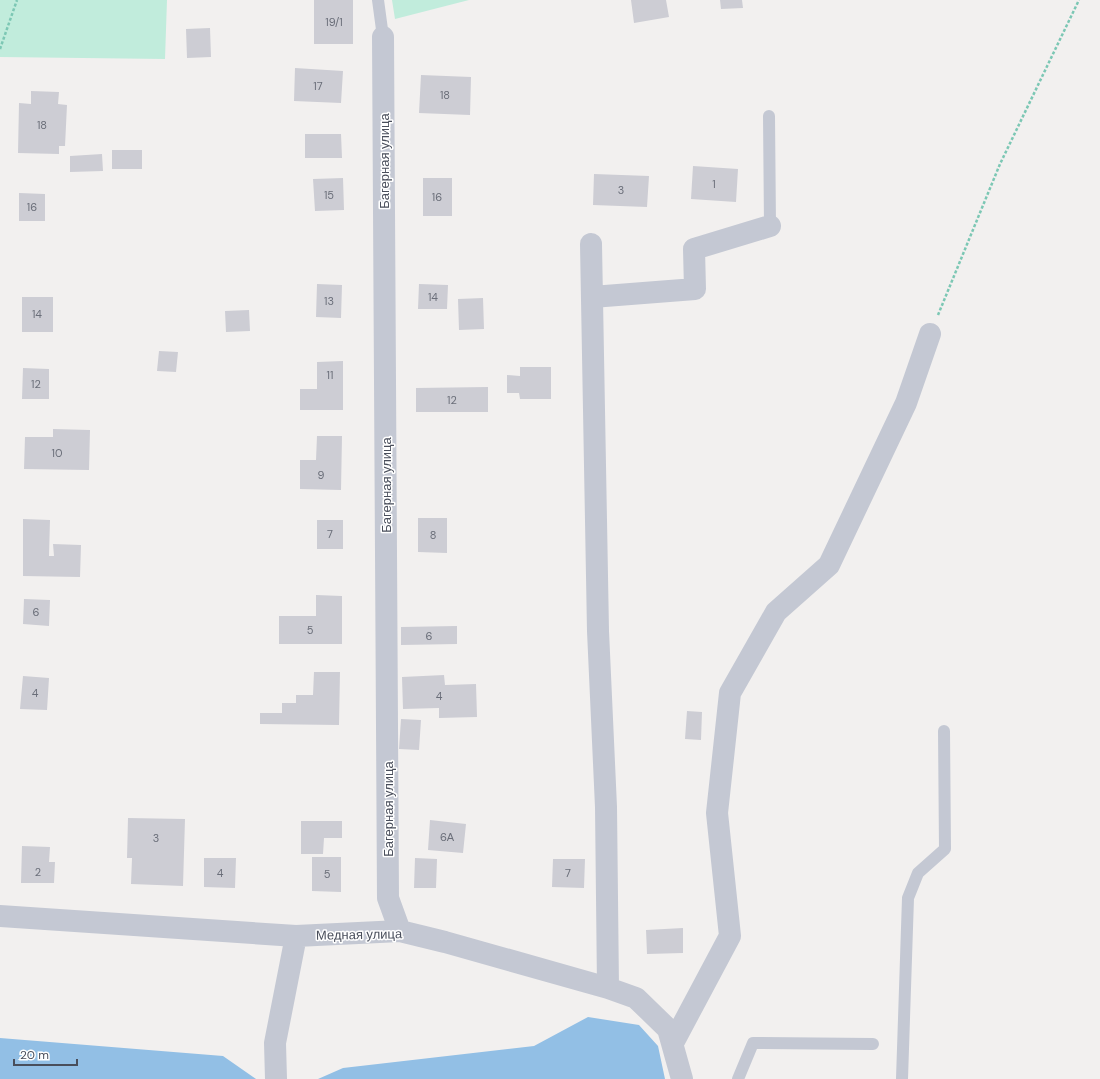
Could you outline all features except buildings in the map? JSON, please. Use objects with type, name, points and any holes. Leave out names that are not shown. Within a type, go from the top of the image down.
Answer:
[{"type":"street","name":"Багерная улица","points":[[383,37],[388,898],[400,931]]},
{"type":"street","points":[[592,297],[695,289],[694,249],[770,226]]},
{"type":"street","points":[[591,244],[598,631],[606,807],[608,988]]},
{"type":"street","points":[[672,1043],[730,936],[717,813],[730,693],[776,612],[829,565],[906,402],[930,334]]},
{"type":"street","name":"Медная улица","points":[[0,916],[296,936],[400,931],[608,988],[636,998],[668,1029],[682,1079]]},
{"type":"street","points":[[276,1079],[274,1043],[296,936]]},
{"type":"lane","points":[[378,0],[383,37]]},
{"type":"lane","points":[[769,116],[770,226]]},
{"type":"lane","points":[[902,1079],[908,898],[918,873],[945,849],[944,731]]},
{"type":"lane","points":[[738,1079],[753,1043],[873,1044]]},
{"type":"path","points":[[0,49],[17,0]]},
{"type":"path","points":[[930,334],[1000,164],[1079,0]]},
{"type":"green space","points":[[0,0],[167,0],[165,59],[0,57]]},
{"type":"green space","points":[[392,0],[469,0],[395,19]]},
{"type":"water","points":[[588,1017],[639,1025],[658,1046],[665,1079],[318,1079],[343,1068],[534,1046]]},
{"type":"water","points":[[0,1038],[223,1056],[256,1079],[0,1079]]}]
